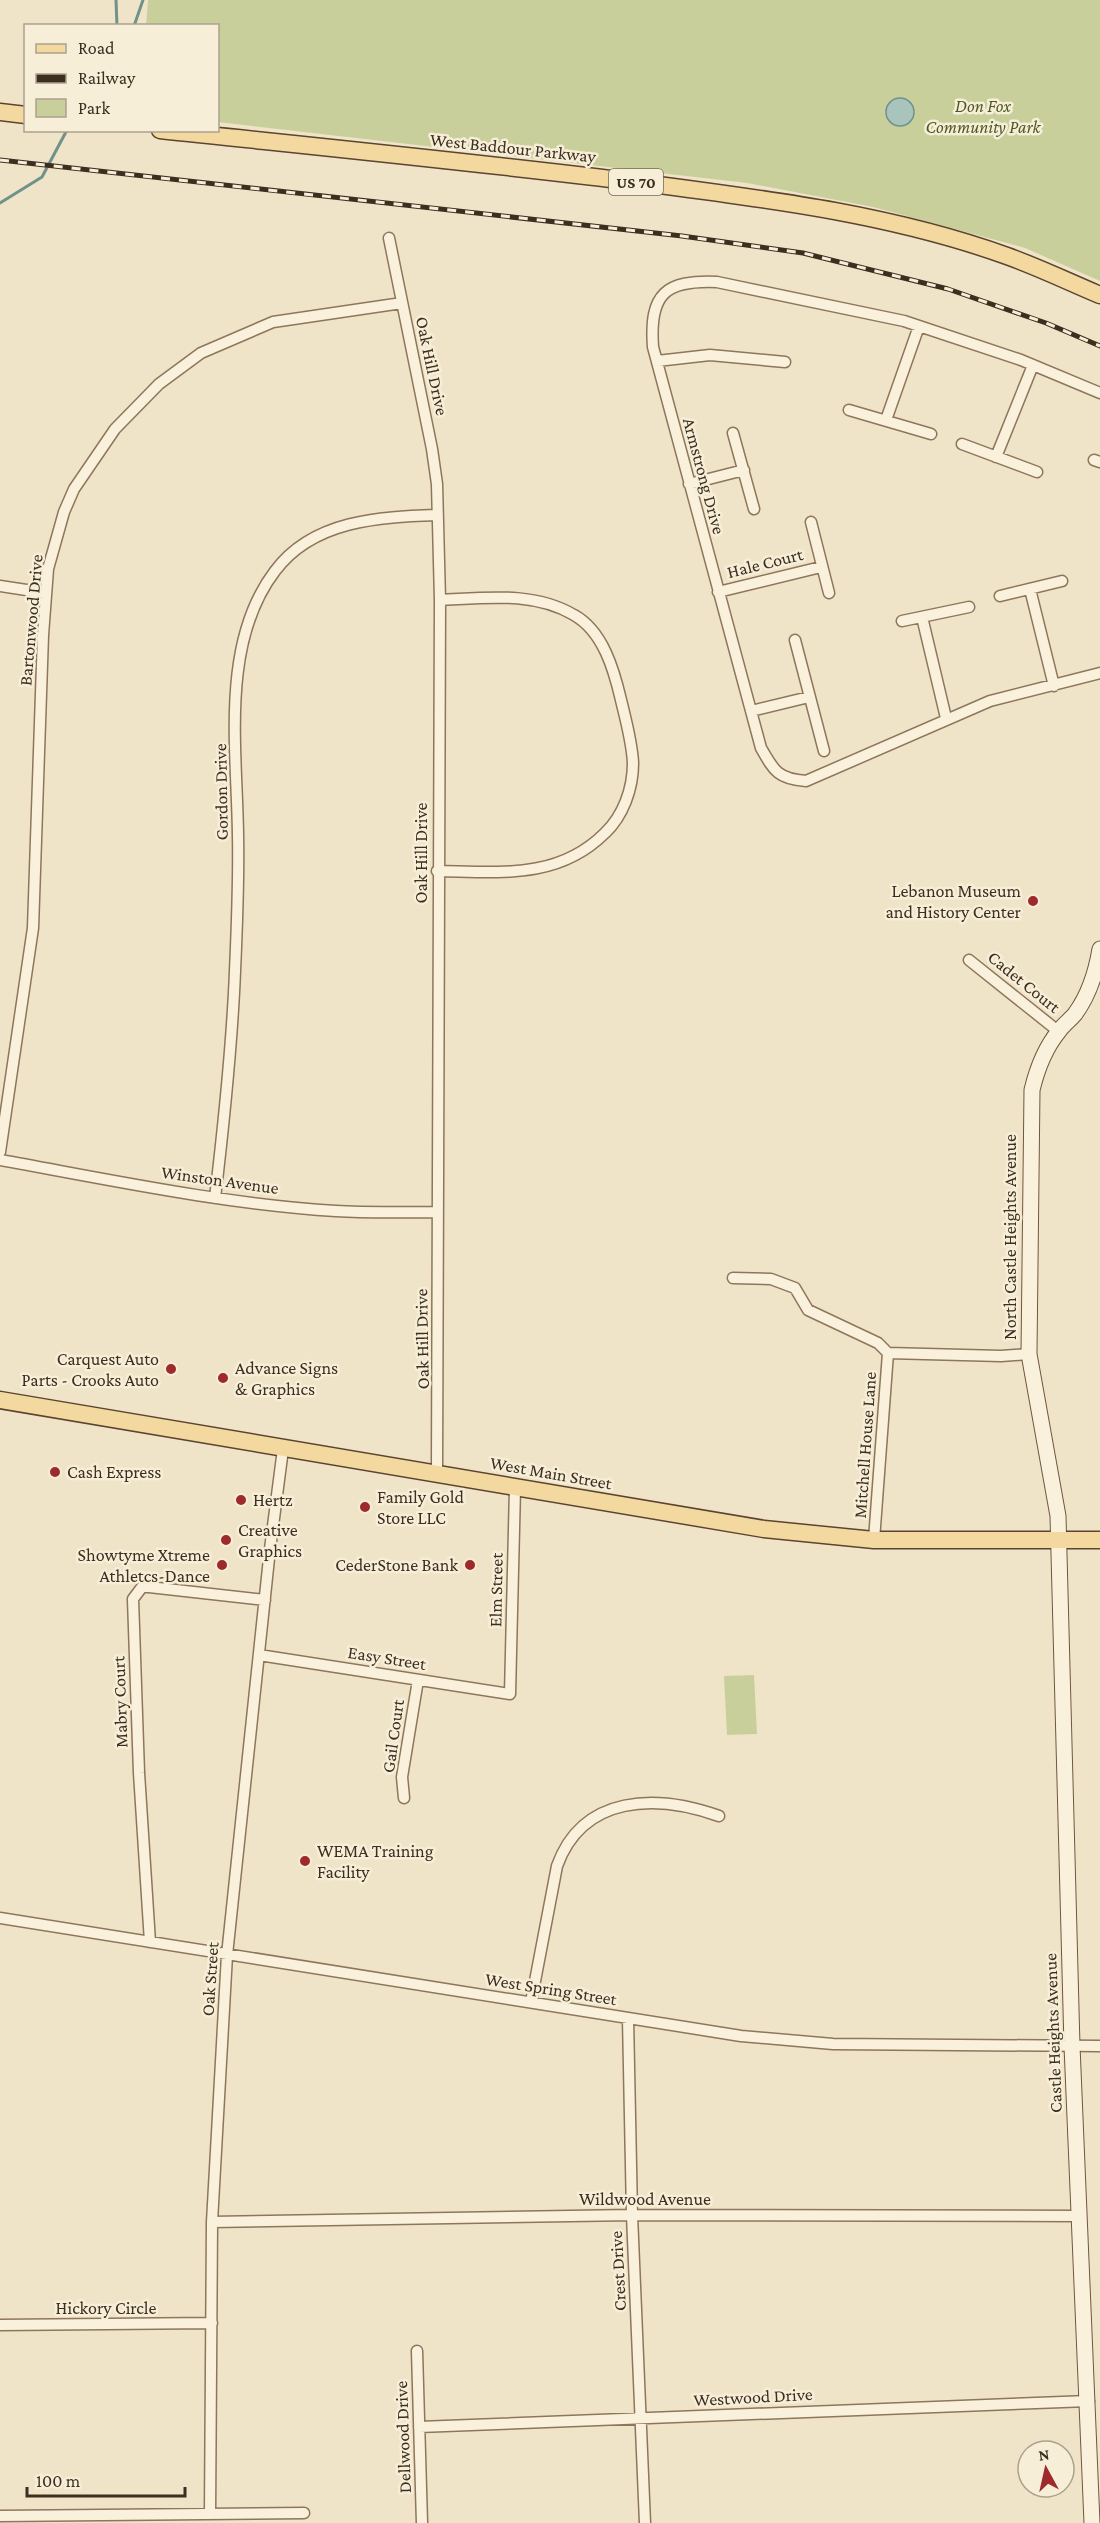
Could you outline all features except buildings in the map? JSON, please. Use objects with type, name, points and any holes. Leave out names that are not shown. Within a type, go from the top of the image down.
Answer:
[{"type":"main road","name":"West Baddour Parkway","points":[[179,132],[530,169],[768,199],[878,220],[951,239],[1007,256],[1100,295]]},
{"type":"main road","name":"West Main Street","points":[[0,1400],[764,1528],[874,1540],[1100,1540]]},
{"type":"street","name":"Oak Hill Drive","points":[[389,238],[437,484],[440,600],[437,870],[437,1472]]},
{"type":"street","name":"Armstrong Drive","points":[[1100,393],[1033,365],[919,326],[777,292],[717,282],[687,281],[658,299],[651,330],[689,484],[761,748],[774,771],[788,779],[806,781],[946,718],[990,701],[1100,673]]},
{"type":"street","name":"Bartonwood Drive","points":[[0,1152],[33,928],[46,593],[55,542],[74,489],[115,429],[180,367],[226,340],[273,322],[402,303]]},
{"type":"street","points":[[886,420],[919,326]]},
{"type":"street","points":[[657,361],[710,355],[786,362]]},
{"type":"street","points":[[996,457],[1033,365]]},
{"type":"street","points":[[849,410],[931,434]]},
{"type":"street","points":[[733,433],[754,509]]},
{"type":"street","points":[[962,444],[1037,472]]},
{"type":"street","points":[[689,484],[744,470]]},
{"type":"street","name":"Gordon Drive","points":[[215,1198],[232,1051],[238,852],[236,693],[251,611],[276,570],[309,541],[360,520],[437,515]]},
{"type":"street","name":"Hale Court","points":[[812,522],[820,567],[829,593]]},
{"type":"street","name":"Hale Court","points":[[718,592],[820,567]]},
{"type":"street","points":[[1000,596],[1062,581]]},
{"type":"street","points":[[0,586],[46,593]]},
{"type":"street","points":[[1030,589],[1054,686]]},
{"type":"street","points":[[437,870],[533,870],[552,866],[586,851],[618,819],[630,785],[633,764],[624,714],[609,661],[598,635],[587,623],[554,605],[514,597],[440,600]]},
{"type":"street","points":[[902,621],[969,607]]},
{"type":"street","points":[[922,617],[946,718]]},
{"type":"street","points":[[795,640],[824,752]]},
{"type":"street","points":[[751,711],[809,697]]},
{"type":"street","name":"North Castle Heights Avenue","points":[[1058,1541],[1054,1484],[1029,1354],[1032,1090],[1040,1062],[1058,1031],[1074,1015],[1086,995],[1096,972],[1100,949]]},
{"type":"street","name":"Cadet Court","points":[[969,960],[1058,1031]]},
{"type":"street","name":"Winston Avenue","points":[[0,1160],[215,1198],[337,1211],[437,1212]]},
{"type":"street","points":[[733,1278],[771,1279],[795,1288],[808,1310],[878,1342],[888,1353],[1029,1354]]},
{"type":"street","name":"Mitchell House Lane","points":[[874,1540],[888,1353]]},
{"type":"street","name":"Oak Street","points":[[210,2514],[212,2222],[227,1955],[283,1449]]},
{"type":"street","name":"Elm Street","points":[[510,1694],[515,1488]]},
{"type":"street","name":"Castle Heights Avenue","points":[[1058,1541],[1072,2046],[1089,2401],[1095,2455],[1092,2523]]},
{"type":"street","name":"Mabry Court","points":[[150,1942],[138,1773],[133,1599],[142,1587],[149,1587],[265,1600]]},
{"type":"street","name":"Easy Street","points":[[260,1655],[510,1694]]},
{"type":"street","name":"Gail Court","points":[[404,1798],[402,1777],[418,1680]]},
{"type":"street","points":[[531,2002],[557,1866],[562,1850],[581,1828],[602,1813],[633,1803],[674,1804],[719,1816]]},
{"type":"street","name":"West Spring Street","points":[[0,1918],[628,2018],[795,2042],[1100,2046]]},
{"type":"street","name":"Crest Drive","points":[[628,2018],[632,2215],[645,2523]]},
{"type":"street","name":"Wildwood Avenue","points":[[212,2222],[632,2215],[1079,2216]]},
{"type":"street","name":"Hickory Circle","points":[[0,2325],[212,2323]]},
{"type":"street","name":"Dellwood Drive","points":[[417,2351],[422,2523]]},
{"type":"street","name":"Westwood Drive","points":[[419,2427],[958,2404],[1089,2401]]},
{"type":"street","points":[[0,2516],[304,2513]]},
{"type":"green space","name":"Don Fox Community Park","points":[[148,0],[1100,0],[1100,281],[1025,248],[873,207],[747,183],[219,122],[219,24],[146,24]]},
{"type":"green space","points":[[754,1675],[757,1734],[727,1735],[724,1676]]},
{"type":"water","points":[[900,98],[910,102],[914,112],[910,122],[900,126],[890,122],[886,112],[890,102]]},
{"type":"waterway","points":[[116,0],[117,24]]},
{"type":"waterway","points":[[135,24],[143,0]]},
{"type":"waterway","points":[[0,203],[42,177],[66,132]]},
{"type":"railway","points":[[0,160],[682,236],[803,253],[948,289],[1046,323],[1100,346]]},
{"type":"place","name":"Lebanon Museum and History Center","points":[[1033,901]]},
{"type":"place","name":"Carquest Auto Parts - Crooks Auto","points":[[171,1369]]},
{"type":"place","name":"Advance Signs & Graphics","points":[[223,1378]]},
{"type":"place","name":"Cash Express","points":[[55,1472]]},
{"type":"place","name":"Hertz","points":[[241,1500]]},
{"type":"place","name":"Family Gold Store LLC","points":[[365,1507]]},
{"type":"place","name":"Creative Graphics","points":[[226,1540]]},
{"type":"place","name":"Showtyme Xtreme Athletcs-Dance","points":[[222,1565]]},
{"type":"place","name":"CederStone Bank","points":[[470,1565]]},
{"type":"place","name":"WEMA Training Facility","points":[[305,1861]]}]
